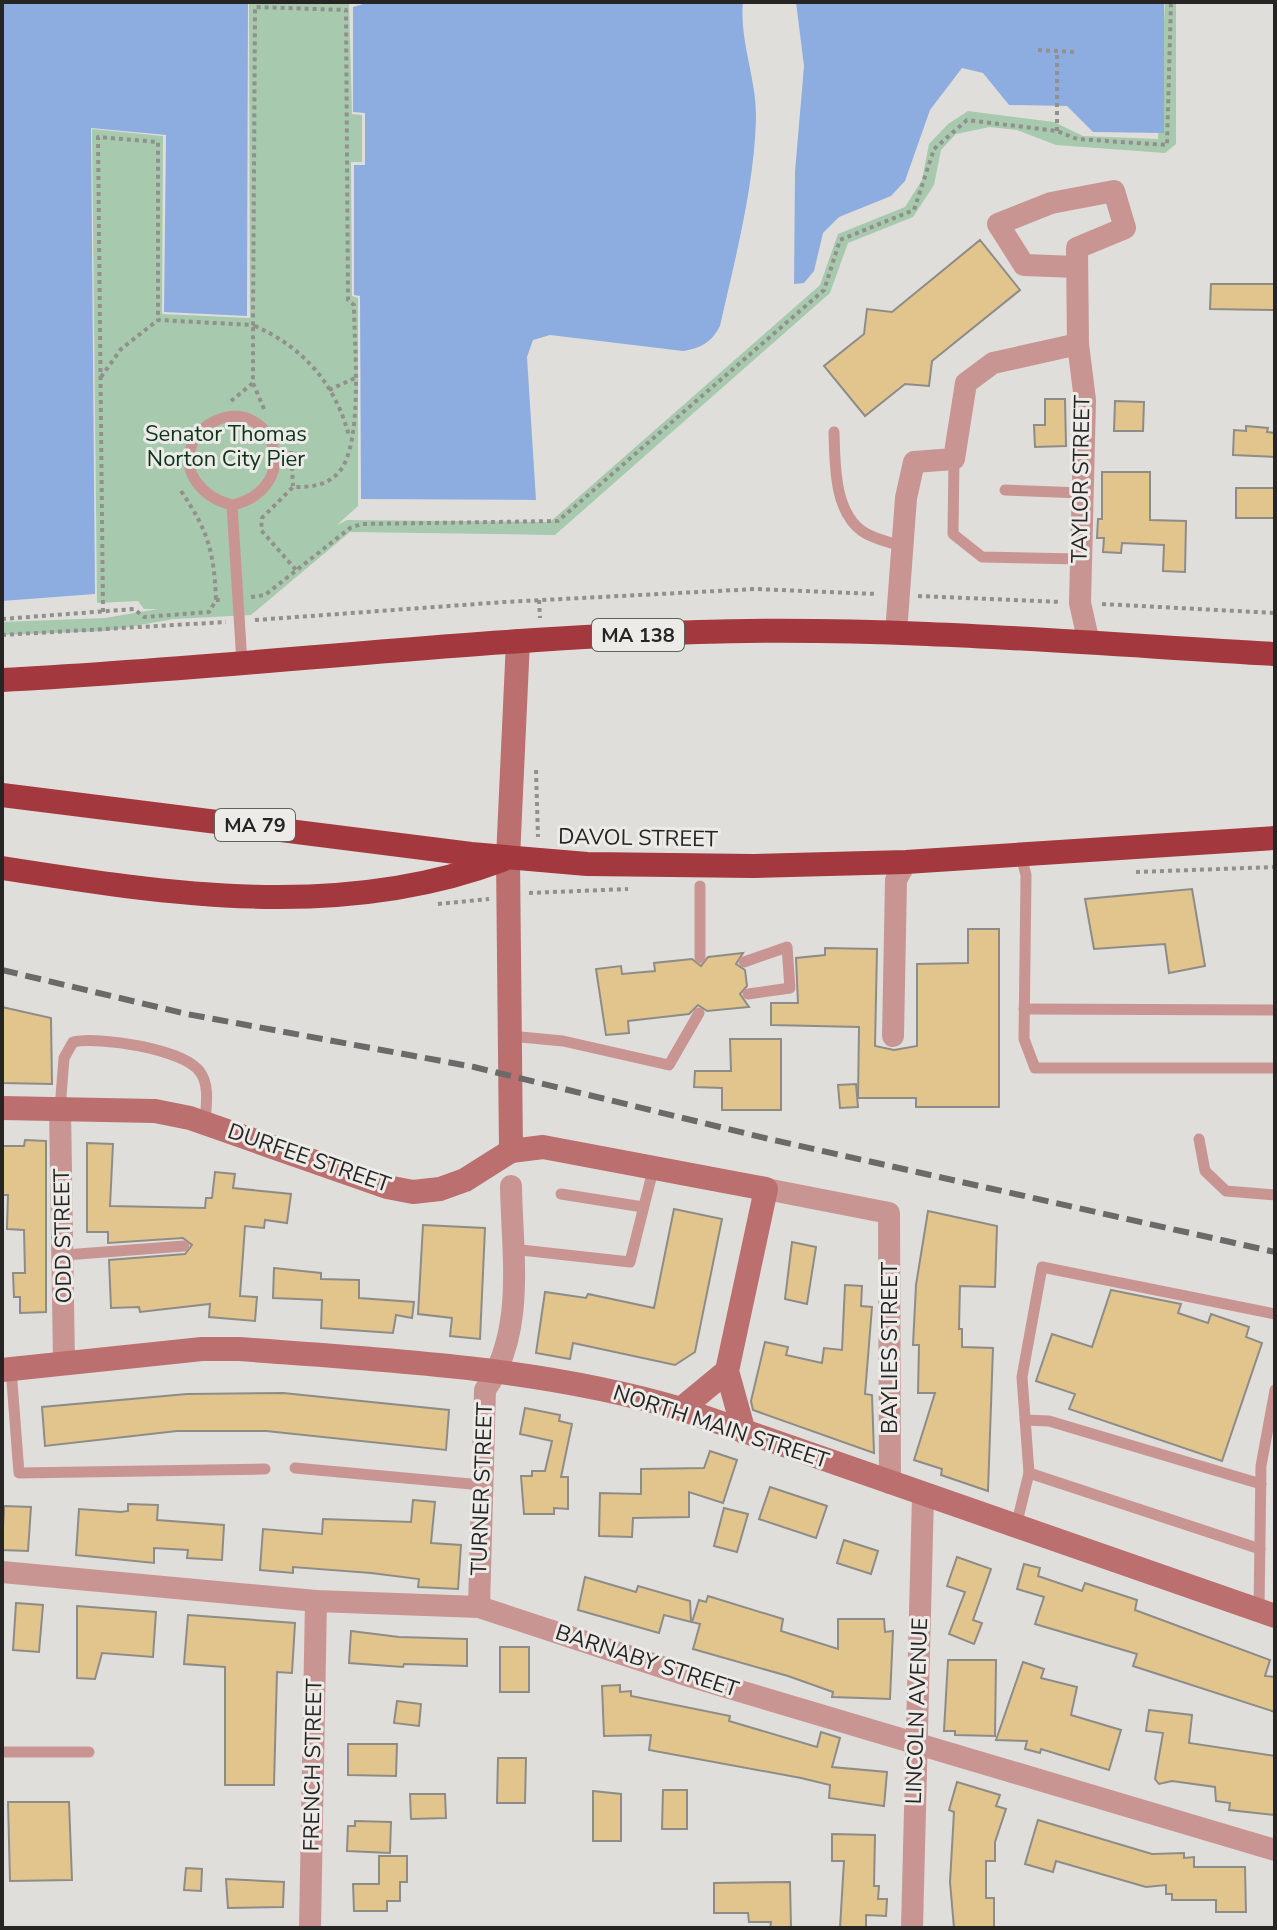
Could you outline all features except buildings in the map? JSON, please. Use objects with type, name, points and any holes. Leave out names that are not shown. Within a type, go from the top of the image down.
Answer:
[{"type":"highway","name":"MA 138","points":[[2,680],[518,641],[715,632],[896,633],[1275,654]]},
{"type":"highway","name":"DAVOL STREET","points":[[2,795],[508,858],[716,866],[906,862],[1275,838]]},
{"type":"highway","points":[[2,868],[200,895],[282,899],[375,892],[449,879],[508,858]]},
{"type":"main road","points":[[511,1151],[508,858],[512,837],[518,641]]},
{"type":"main road","name":"DURFEE STREET","points":[[2,1108],[155,1111],[205,1122],[387,1187],[413,1192],[440,1189],[465,1180],[511,1151],[543,1147],[654,1165],[766,1189]]},
{"type":"main road","points":[[744,1432],[727,1371],[766,1189]]},
{"type":"main road","name":"NORTH MAIN STREET","points":[[6,1369],[202,1349],[239,1349],[498,1372],[623,1392],[681,1409],[1267,1613]]},
{"type":"main road","points":[[681,1409],[727,1371]]},
{"type":"street","points":[[1114,191],[1125,228],[1077,248],[1077,267],[1024,265],[998,224],[1051,203],[1114,191]]},
{"type":"street","name":"TAYLOR STREET","points":[[1077,267],[1078,344],[1085,400],[1080,603],[1089,643]]},
{"type":"street","points":[[896,633],[906,498],[914,462],[954,459],[966,383],[993,363],[1078,344]]},
{"type":"street","points":[[893,1036],[896,880],[906,862]]},
{"type":"street","name":"ODD STREET","points":[[60,1109],[65,1255],[64,1363]]},
{"type":"street","name":"TURNER STREET","points":[[479,1607],[485,1390],[498,1372],[512,1328],[511,1186]]},
{"type":"street","name":"DURFEE STREET","points":[[766,1189],[889,1213]]},
{"type":"street","name":"BAYLIES STREET","points":[[889,1213],[890,1483]]},
{"type":"street","name":"LINCOLN AVENUE","points":[[912,1928],[923,1495]]},
{"type":"street","name":"BARNABY STREET","points":[[2,1572],[316,1601],[479,1607],[689,1676],[1275,1850]]},
{"type":"street","name":"FRENCH STREET","points":[[310,1928],[316,1601]]},
{"type":"lane","points":[[233,416],[259,425],[269,435],[275,451],[275,470],[269,485],[257,495],[232,505],[216,501],[201,491],[194,481],[189,454],[200,432],[210,423],[233,416]]},
{"type":"lane","points":[[834,432],[836,476],[848,518],[863,533],[903,547]]},
{"type":"lane","points":[[954,459],[953,534],[982,557],[1079,559]]},
{"type":"lane","points":[[1005,490],[1082,493]]},
{"type":"lane","points":[[232,505],[237,622],[242,663]]},
{"type":"lane","points":[[1021,856],[1026,875],[1024,1039],[1035,1068],[1275,1068]]},
{"type":"lane","points":[[700,886],[700,958]]},
{"type":"lane","points":[[744,962],[787,947],[790,988],[748,994]]},
{"type":"lane","points":[[1024,1009],[1275,1010]]},
{"type":"lane","points":[[510,1036],[563,1041],[669,1065],[699,1013]]},
{"type":"lane","points":[[60,1109],[64,1058],[69,1045],[102,1040],[173,1056],[197,1068],[205,1083],[205,1122]]},
{"type":"lane","points":[[1199,1139],[1205,1171],[1226,1191],[1275,1195]]},
{"type":"lane","points":[[512,1249],[630,1262],[654,1165]]},
{"type":"lane","points":[[561,1194],[643,1207]]},
{"type":"lane","points":[[65,1255],[184,1246]]},
{"type":"lane","points":[[1015,1527],[1029,1473],[1022,1377],[1042,1267],[1275,1314]]},
{"type":"lane","points":[[6,1369],[19,1473],[265,1469]]},
{"type":"lane","points":[[1267,1613],[1260,1549],[1261,1484],[1275,1390]]},
{"type":"lane","points":[[1025,1420],[1049,1421],[1261,1484]]},
{"type":"lane","points":[[295,1468],[482,1485]]},
{"type":"lane","points":[[1029,1473],[1260,1549]]},
{"type":"lane","points":[[2,1752],[89,1752]]},
{"type":"path","points":[[2,619],[134,609],[144,617],[209,612],[216,600],[265,595],[350,528],[367,523],[558,521],[824,290],[840,240],[914,210],[934,149],[967,120],[1057,131],[1077,139],[1167,145],[1171,2]]},
{"type":"path","points":[[272,417],[264,411],[253,383],[255,7],[346,10],[348,300],[354,305],[356,428],[350,439],[346,461],[338,474],[317,486],[293,487],[262,518],[261,530],[296,570]]},
{"type":"path","points":[[1038,50],[1075,52]]},
{"type":"path","points":[[1057,51],[1057,131]]},
{"type":"path","points":[[103,612],[98,137],[158,142],[158,320]]},
{"type":"path","points":[[100,379],[121,349],[158,320],[253,325],[285,339],[306,358],[329,390],[350,439]]},
{"type":"path","points":[[329,390],[355,378]]},
{"type":"path","points":[[231,401],[253,383]]},
{"type":"path","points":[[289,439],[293,487]]},
{"type":"path","points":[[2,635],[756,589],[1065,602]]},
{"type":"path","points":[[1100,603],[1275,613]]},
{"type":"green space","name":"Senator Thomas Norton City Pier","points":[[249,2],[349,2],[352,114],[362,115],[362,162],[351,162],[352,296],[358,298],[358,506],[337,525],[347,520],[550,522],[820,285],[838,234],[905,207],[922,180],[929,144],[948,124],[968,111],[1054,122],[1083,136],[1158,139],[1165,2],[1176,2],[1176,144],[1165,153],[1056,145],[1017,130],[990,127],[956,134],[941,150],[934,185],[913,217],[848,243],[830,293],[555,535],[350,532],[251,615],[174,619],[106,631],[2,635],[2,622],[105,618],[158,609],[144,609],[138,601],[97,603],[92,129],[163,136],[162,314],[250,318]]},
{"type":"water","points":[[2,2],[248,2],[247,316],[164,312],[166,135],[91,128],[95,594],[2,601]]},
{"type":"water","points":[[370,2],[743,2],[743,31],[754,89],[756,119],[752,171],[743,223],[720,326],[705,344],[683,351],[550,335],[533,340],[527,357],[536,500],[361,499],[360,296],[354,295],[354,165],[365,165],[365,113],[353,112],[353,7]]},
{"type":"water","points":[[796,2],[1164,2],[1164,133],[1093,132],[1067,106],[1009,105],[983,73],[962,68],[930,110],[905,181],[891,196],[839,217],[823,233],[814,271],[804,283],[794,284],[795,172],[804,66]]},
{"type":"railway","points":[[2,970],[187,1014],[474,1067],[769,1139],[1275,1252]]}]
